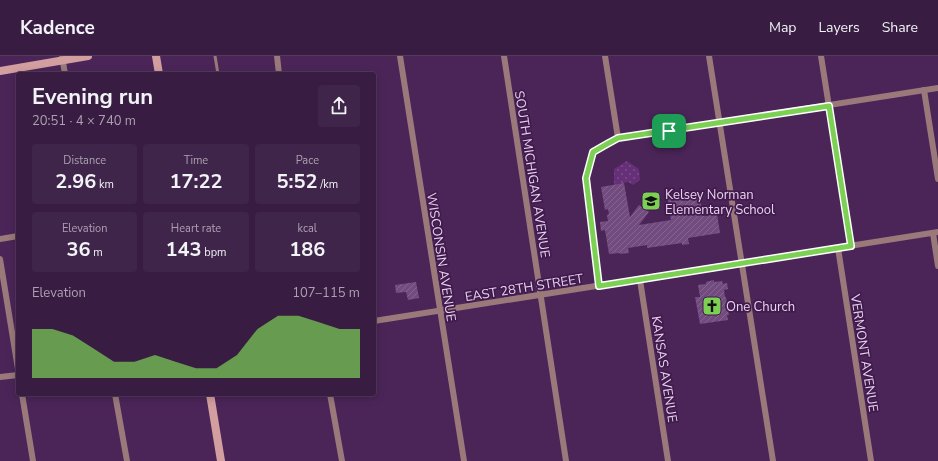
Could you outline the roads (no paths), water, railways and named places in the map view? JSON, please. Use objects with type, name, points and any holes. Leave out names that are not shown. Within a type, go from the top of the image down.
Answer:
[{"type":"street","points":[[0,71],[62,58],[88,56]]},
{"type":"street","points":[[156,56],[159,72]]},
{"type":"street","points":[[276,56],[279,72]]},
{"type":"street","name":"WISCONSIN AVENUE","points":[[400,56],[464,461]]},
{"type":"street","name":"SOUTH MICHIGAN AVENUE","points":[[504,56],[566,461]]},
{"type":"street","points":[[605,56],[618,138],[938,88]]},
{"type":"street","points":[[709,56],[773,461]]},
{"type":"street","points":[[821,56],[851,246]]},
{"type":"street","points":[[62,58],[65,72]]},
{"type":"street","points":[[924,90],[938,179]]},
{"type":"street","points":[[936,233],[938,266]]},
{"type":"street","name":"EAST 28TH STREET","points":[[376,321],[936,233]]},
{"type":"street","points":[[0,239],[16,236]]},
{"type":"street","name":"VERMONT AVENUE","points":[[838,248],[871,461]]},
{"type":"street","points":[[0,259],[16,357]]},
{"type":"street","name":"KANSAS AVENUE","points":[[640,280],[668,461]]},
{"type":"street","points":[[0,378],[16,375]]},
{"type":"street","points":[[22,396],[33,461]]},
{"type":"street","points":[[115,396],[127,461]]},
{"type":"street","points":[[210,396],[221,461]]},
{"type":"street","points":[[330,396],[342,461]]},
{"type":"lane","points":[[215,56],[218,72]]},
{"type":"lane","points":[[599,286],[586,178],[593,152],[618,138]]},
{"type":"place","name":"Kelsey Norman Elementary School","points":[[651,201]]},
{"type":"place","name":"One Church","points":[[712,306]]}]
